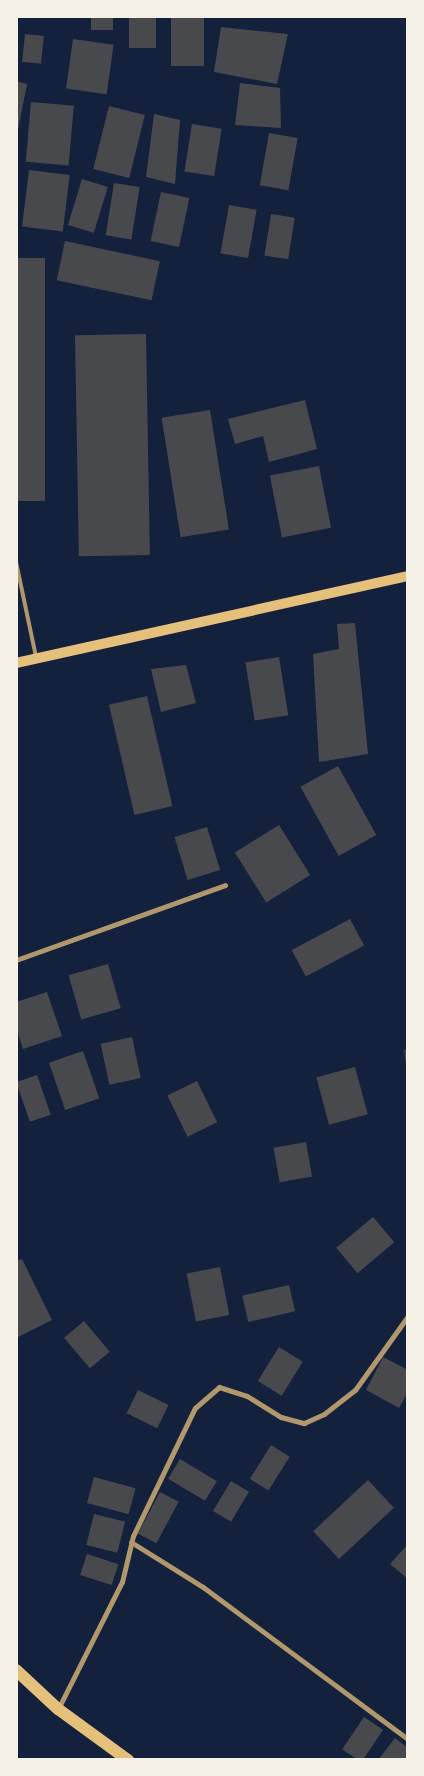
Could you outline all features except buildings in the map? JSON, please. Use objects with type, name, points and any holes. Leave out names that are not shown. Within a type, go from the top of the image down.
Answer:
[{"type":"main road","points":[[16,663],[37,660],[408,576]]},
{"type":"main road","points":[[16,1670],[58,1709],[128,1760]]},
{"type":"street","points":[[16,960],[225,885]]},
{"type":"street","points":[[58,1709],[122,1582],[131,1542],[184,1427],[212,1389],[232,1389],[281,1417],[304,1423],[324,1414],[355,1390],[408,1316]]},
{"type":"street","points":[[131,1542],[203,1587],[408,1738]]},
{"type":"lane","points":[[16,562],[37,660]]}]
